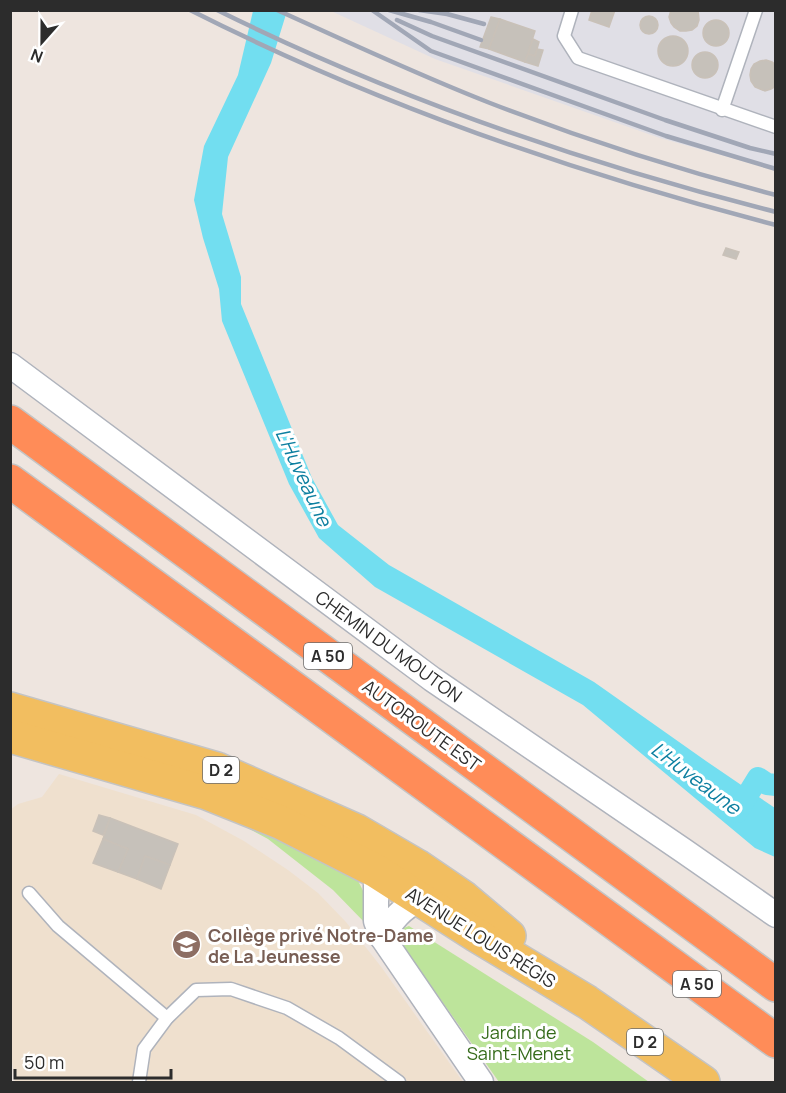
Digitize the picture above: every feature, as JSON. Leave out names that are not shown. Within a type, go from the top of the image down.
[{"type":"highway","name":"AUTOROUTE EST","points":[[10,422],[776,985]]},
{"type":"highway","name":"A 50","points":[[10,481],[776,1041]]},
{"type":"main road","name":"AVENUE LOUIS RÉGIS","points":[[10,709],[218,769],[357,831],[417,866],[464,898],[587,1002]]},
{"type":"main road","name":"D 2","points":[[10,736],[207,793],[282,823],[376,871]]},
{"type":"main road","name":"AVENUE LOUIS RÉGIS","points":[[376,871],[587,1002],[704,1083]]},
{"type":"street","name":"CHEMIN DU MOUTON","points":[[10,365],[432,679],[776,915]]},
{"type":"street","points":[[376,871],[376,921],[382,937],[481,1083]]},
{"type":"street","points":[[382,937],[391,922],[407,906],[420,899]]},
{"type":"lane","points":[[572,10],[564,36],[578,58],[776,127]]},
{"type":"lane","points":[[722,110],[756,10]]},
{"type":"lane","points":[[29,893],[58,926],[167,1018]]},
{"type":"lane","points":[[139,1083],[144,1049],[167,1018],[196,990],[231,989],[287,1008],[339,1038],[399,1083]]},
{"type":"shaded area","points":[[331,11],[775,11],[775,170],[660,138],[435,59]]},
{"type":"shaded area","name":"Collège privé Notre-Dame de La Jeunesse","points":[[59,774],[196,815],[244,841],[288,870],[318,893],[346,922],[382,968],[463,1082],[15,1082],[10,1048],[10,810],[18,804],[42,797]]},
{"type":"green space","points":[[220,813],[277,834],[355,876],[366,900],[367,925],[333,890],[268,839]]},
{"type":"green space","name":"Jardin de Saint-Menet","points":[[409,926],[593,1042],[649,1082],[499,1082],[393,932]]},
{"type":"water","name":"L'Huveaune","points":[[253,11],[287,11],[271,63],[228,157],[222,214],[241,277],[241,304],[312,478],[338,525],[389,565],[594,682],[775,808],[775,857],[755,848],[583,705],[375,587],[319,538],[289,484],[222,321],[219,289],[194,200],[204,146],[238,75]]},
{"type":"building","points":[[592,10],[615,10],[609,27],[589,20]]},
{"type":"building","points":[[671,10],[698,10],[697,26],[692,30],[680,31],[671,23],[669,17]]},
{"type":"building","points":[[645,16],[653,16],[658,21],[656,32],[645,34],[640,29],[640,21]]},
{"type":"building","points":[[491,17],[500,19],[489,49],[480,47]]},
{"type":"building","points":[[500,19],[535,31],[525,62],[489,49]]},
{"type":"building","points":[[716,20],[725,24],[729,33],[725,42],[716,46],[707,42],[703,33],[707,24]]},
{"type":"building","points":[[673,36],[684,40],[688,51],[684,62],[673,66],[662,62],[658,51],[662,40]]},
{"type":"building","points":[[533,39],[539,42],[535,56],[528,54]]},
{"type":"building","points":[[537,49],[543,50],[538,66],[525,62],[528,54],[535,56]]},
{"type":"building","points":[[705,52],[714,56],[718,65],[714,74],[705,78],[696,74],[692,65],[696,56]]},
{"type":"building","points":[[766,60],[776,65],[776,86],[765,91],[755,87],[750,75],[754,64]]},
{"type":"building","points":[[726,248],[739,252],[736,259],[723,255]]},
{"type":"building","points":[[99,815],[110,818],[103,835],[93,831]]},
{"type":"building","points":[[110,818],[178,844],[170,865],[145,856],[137,879],[118,872],[128,849],[103,839]]},
{"type":"building","points":[[103,839],[128,849],[118,872],[93,863]]},
{"type":"building","points":[[145,856],[170,865],[161,889],[137,879]]},
{"type":"waterway","name":"L'Huveaune","points":[[737,812],[758,778],[767,784],[776,785]]},
{"type":"railway","points":[[190,10],[332,76],[477,133],[625,183],[776,225]]},
{"type":"railway","points":[[217,10],[352,72],[491,126],[632,172],[776,212]]},
{"type":"railway","points":[[277,10],[436,81],[525,116],[667,164],[776,195]]},
{"type":"railway","points":[[372,10],[431,51],[666,136],[776,169]]},
{"type":"railway","points":[[389,10],[481,40]]},
{"type":"railway","points":[[419,10],[447,14],[484,24]]},
{"type":"railway","points":[[397,20],[432,36],[665,120],[750,148],[776,154]]},
{"type":"place","name":"Collège privé Notre-Dame de La Jeunesse","points":[[187,945]]}]
